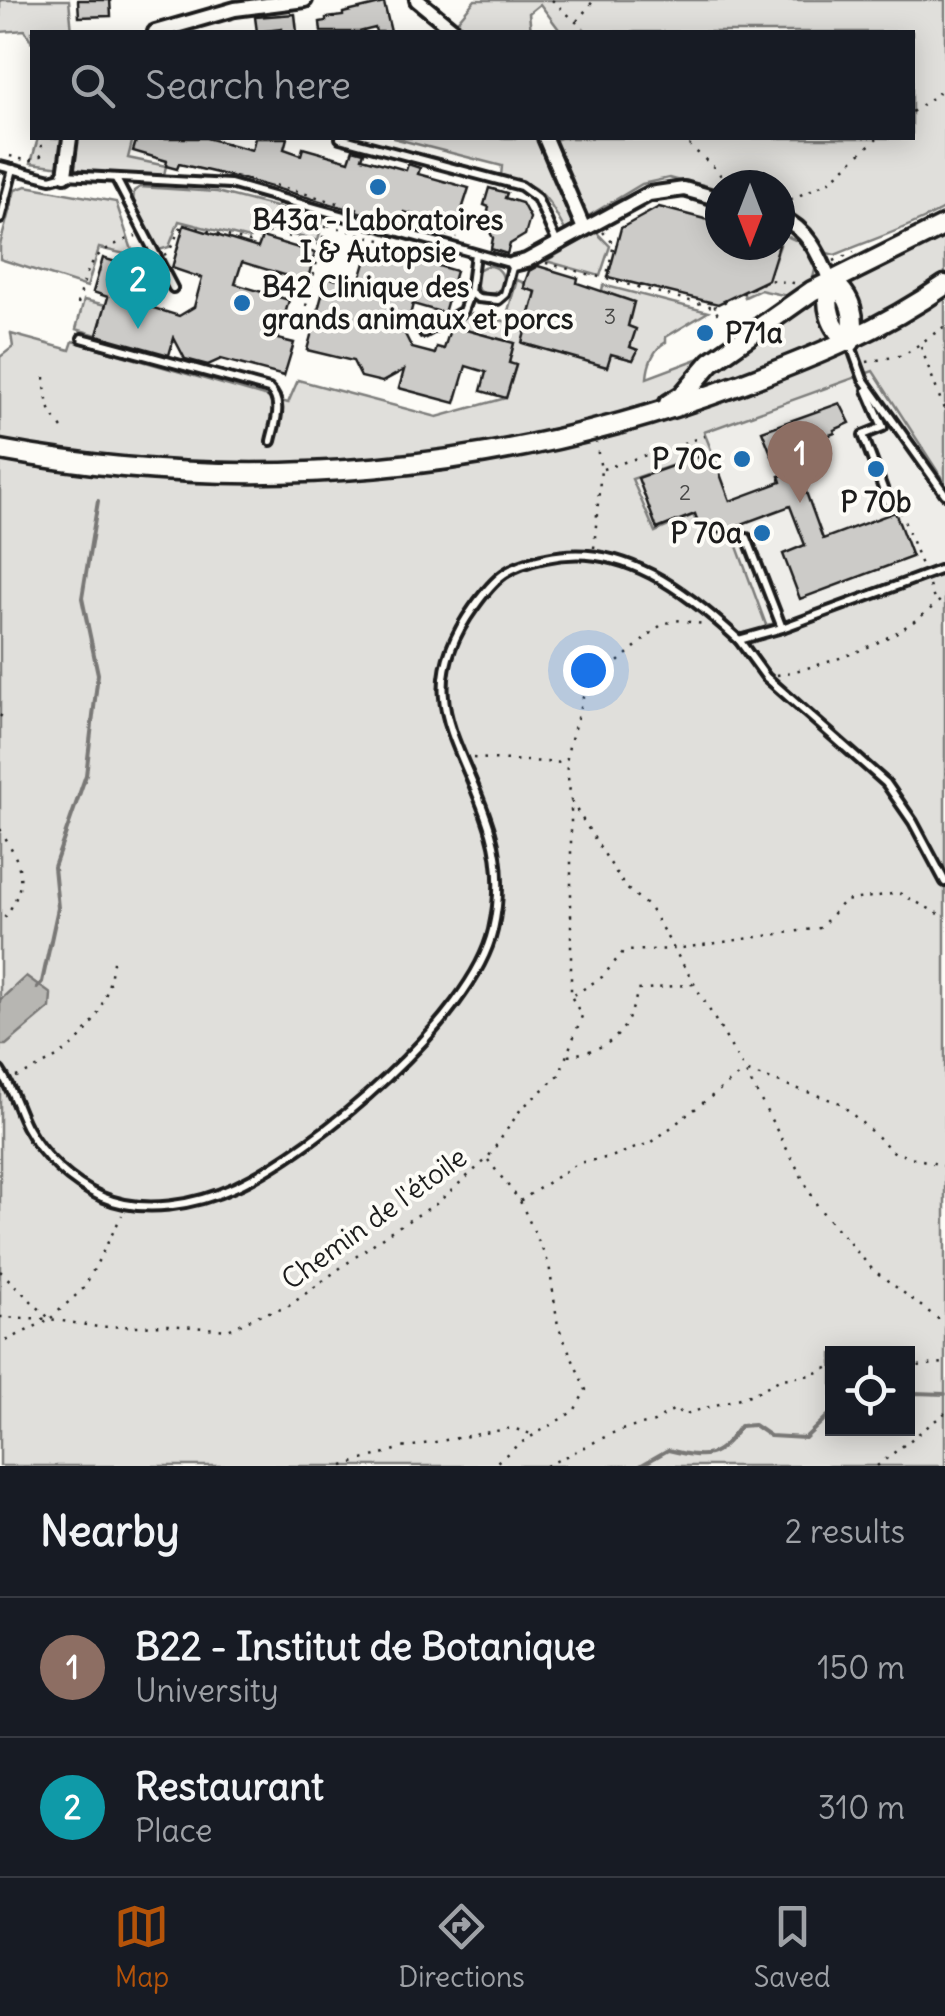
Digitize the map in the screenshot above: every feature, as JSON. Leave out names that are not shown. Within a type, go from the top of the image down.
[{"type":"main road","points":[[632,421],[676,401],[710,362],[830,281],[945,225]]},
{"type":"main road","points":[[830,281],[828,311],[838,333],[850,342]]},
{"type":"main road","points":[[0,450],[145,471],[229,474],[322,472],[475,456],[632,421],[704,398],[850,342],[945,285]]},
{"type":"street","points":[[162,30],[235,9],[306,0]]},
{"type":"street","points":[[417,0],[454,30]]},
{"type":"street","points":[[65,175],[70,140]]},
{"type":"street","points":[[546,140],[584,229]]},
{"type":"street","points":[[513,264],[658,191],[684,190],[705,195]]},
{"type":"street","points":[[795,225],[810,241],[830,281]]},
{"type":"lane","points":[[348,140],[521,186],[537,198],[558,244]]},
{"type":"lane","points":[[0,166],[52,179],[65,175],[230,184],[513,264],[505,294],[498,300],[478,298],[470,292]]},
{"type":"lane","points":[[0,219],[13,169]]},
{"type":"lane","points":[[116,178],[173,288]]},
{"type":"lane","points":[[424,333],[463,312],[475,254]]},
{"type":"lane","points":[[82,338],[268,389],[276,395],[278,406],[271,441]]},
{"type":"lane","points":[[850,342],[883,427],[863,435],[888,502]]},
{"type":"lane","points":[[863,379],[945,494]]},
{"type":"lane","points":[[746,538],[782,628]]},
{"type":"lane","points":[[0,1071],[41,1150],[76,1181],[102,1197],[127,1204],[190,1203],[236,1187],[348,1112],[427,1037],[462,992],[492,934],[498,890],[491,831],[444,708],[444,664],[463,622],[494,579],[518,564],[554,556],[593,555],[632,564],[665,580],[725,627],[766,677],[886,783],[914,822],[945,882]]},
{"type":"lane","points":[[739,640],[945,568]]},
{"type":"path","points":[[552,0],[585,30]]},
{"type":"path","points":[[577,21],[594,0]]},
{"type":"path","points":[[915,110],[945,88]]},
{"type":"path","points":[[10,156],[28,161],[40,157],[40,140]]},
{"type":"path","points":[[683,140],[717,170]]},
{"type":"path","points":[[795,197],[830,181],[875,140]]},
{"type":"path","points":[[276,186],[454,236]]},
{"type":"path","points":[[306,306],[330,212]]},
{"type":"path","points":[[158,258],[169,252],[182,224],[250,242],[270,232],[321,245]]},
{"type":"path","points":[[326,225],[416,250]]},
{"type":"path","points":[[78,304],[90,261],[106,248],[144,233]]},
{"type":"path","points":[[605,280],[614,244]]},
{"type":"path","points":[[534,256],[541,262],[713,307],[769,280],[807,285]]},
{"type":"path","points":[[792,282],[805,277]]},
{"type":"path","points":[[713,307],[722,320]]},
{"type":"path","points":[[856,364],[904,355],[945,326]]},
{"type":"path","points":[[921,346],[945,412]]},
{"type":"path","points":[[45,377],[48,412],[62,428]]},
{"type":"path","points":[[602,469],[704,436]]},
{"type":"path","points":[[593,555],[602,469],[596,442]]},
{"type":"path","points":[[888,502],[896,499],[936,605]]},
{"type":"path","points":[[766,677],[814,668],[866,650],[922,618],[945,596]]},
{"type":"path","points":[[567,1056],[582,1016],[571,996],[570,800],[566,763],[585,690],[661,625],[676,620],[725,627]]},
{"type":"path","points":[[461,757],[566,763]]},
{"type":"path","points":[[570,800],[625,888],[650,908],[818,1207],[872,1270],[945,1324]]},
{"type":"path","points":[[0,829],[14,852],[22,882],[15,903],[0,924]]},
{"type":"path","points":[[571,996],[602,977],[624,950],[674,949],[820,928],[844,901],[899,893],[945,917]]},
{"type":"path","points":[[6,1080],[43,1066],[75,1045],[110,989],[114,954]]},
{"type":"path","points":[[567,1056],[604,1049],[630,1018],[638,990],[694,984]]},
{"type":"path","name":"Chemin de l'étoile","points":[[0,1316],[50,1318],[98,1327],[170,1325],[228,1330],[286,1308],[388,1232],[436,1204],[487,1159],[521,1109],[560,1075],[567,1056]]},
{"type":"path","points":[[745,1071],[840,1103],[895,1153],[945,1166]]},
{"type":"path","points":[[520,1201],[578,1163],[611,1157],[652,1142],[745,1071]]},
{"type":"path","points":[[487,1159],[520,1201],[549,1264],[558,1326],[586,1390],[574,1412],[492,1466]]},
{"type":"path","points":[[0,1344],[50,1318],[84,1288],[127,1204]]},
{"type":"path","points":[[0,1272],[50,1318]]},
{"type":"path","points":[[915,1367],[945,1363]]},
{"type":"path","points":[[546,1466],[617,1431],[654,1422],[676,1408],[682,1414],[693,1413],[752,1394],[780,1379],[825,1369]]},
{"type":"path","points":[[877,1466],[945,1413]]},
{"type":"path","points":[[343,1466],[402,1448],[512,1428],[534,1435]]},
{"type":"shaded area","points":[[0,0],[69,0],[72,30],[30,30],[30,39],[25,30],[0,32]]},
{"type":"shaded area","points":[[475,0],[945,0],[945,208],[835,255],[827,253],[813,234],[795,221],[795,170],[705,170],[705,188],[669,178],[642,184],[565,230],[541,193],[501,176],[502,166],[401,140],[915,140],[915,30],[560,30],[540,4],[529,13],[531,30],[458,30],[454,25]]},
{"type":"shaded area","points":[[37,140],[132,140],[128,158],[166,166],[164,175],[31,163]]},
{"type":"shaded area","points":[[26,186],[116,202],[134,256],[99,248],[87,287],[0,259],[15,190]]},
{"type":"shaded area","points":[[140,187],[217,192],[323,219],[318,241],[268,229],[249,239],[179,221],[169,247],[159,250],[133,203],[134,191]]},
{"type":"shaded area","points":[[945,225],[945,483],[873,371],[704,432],[712,452],[632,479],[655,532],[693,515],[705,539],[731,530],[766,625],[824,615],[945,572],[945,1466],[0,1466],[0,357],[13,347],[11,334],[70,350],[73,341],[288,403],[298,380],[437,417],[506,398],[516,366],[509,363],[514,343],[451,326],[472,313],[512,323],[515,314],[508,311],[517,280],[537,288],[525,344],[606,367],[611,354],[633,360],[637,350],[630,347],[635,329],[623,324],[634,302],[602,291],[603,285],[708,312],[666,337],[652,358],[647,378],[700,358]]},
{"type":"shaded area","points":[[596,232],[610,246],[600,276],[546,261]]},
{"type":"shaded area","points":[[801,239],[816,266],[813,278],[792,297],[760,290],[745,297],[743,292],[768,280],[775,260],[795,260],[795,240]]},
{"type":"shaded area","points":[[489,266],[499,270],[503,280],[499,290],[489,294],[479,290],[475,280],[479,270]]},
{"type":"shaded area","points":[[84,300],[106,305],[97,335],[76,329]]},
{"type":"shaded area","points":[[873,371],[945,483],[945,572],[824,615],[765,625],[731,531],[704,540],[655,532],[632,478],[711,452],[703,432]]},
{"type":"shaded area","points":[[26,976],[51,994],[50,1008],[6,1045],[0,1045],[0,1000]]},
{"type":"building","points":[[78,0],[110,0],[111,16],[79,17]]},
{"type":"building","points":[[384,3],[391,30],[321,30],[320,22]]},
{"type":"building","points":[[295,14],[297,30],[257,30],[255,17]]},
{"type":"building","points":[[136,140],[214,140],[252,150],[254,140],[286,140],[284,149],[301,155],[303,148],[349,161],[353,149],[364,152],[362,158],[406,170],[408,164],[420,168],[418,174],[469,188],[459,219],[455,218],[452,225],[404,212],[401,224],[243,179],[179,164],[177,169],[166,166],[167,161],[133,151]]},
{"type":"building","points":[[489,188],[522,203],[530,218],[525,235],[510,244],[507,254],[491,249],[493,238],[485,223],[489,207],[484,205]]},
{"type":"building","points":[[659,207],[705,219],[705,260],[774,260],[768,280],[718,304],[608,277],[621,228]]},
{"type":"building","name":"B42 Clinique des grands animaux et porcs","points":[[184,225],[258,248],[262,237],[315,253],[307,282],[242,262],[235,284],[289,300],[278,339],[294,343],[284,376],[221,359],[208,365],[185,359],[174,338],[169,355],[97,335],[108,297],[93,292],[103,258],[158,275],[150,307],[179,316],[194,307],[202,278],[172,268]]},
{"type":"building","points":[[370,246],[456,271],[444,313],[413,304],[405,334],[412,348],[435,354],[437,347],[444,349],[451,326],[514,343],[509,363],[516,365],[506,398],[481,391],[486,372],[466,366],[455,403],[399,388],[404,370],[382,382],[361,377],[353,361],[307,350],[327,277],[358,286]]},
{"type":"building","points":[[538,266],[634,302],[628,326],[636,329],[630,347],[638,350],[633,360],[611,354],[607,367],[522,343],[536,292],[524,288],[525,282],[529,271]]},
{"type":"building","points":[[840,403],[850,423],[834,430],[835,433],[772,456],[762,431]]},
{"type":"building","points":[[712,452],[730,501],[781,482],[779,476],[798,470],[823,539],[895,512],[912,557],[800,599],[783,554],[805,545],[790,506],[704,538],[695,514],[657,529],[638,478]]},
{"type":"waterway","points":[[37,988],[42,982],[58,908],[54,867],[86,775],[98,674],[82,598],[98,501]]},
{"type":"waterway","points":[[915,1393],[945,1394]]},
{"type":"waterway","points":[[640,1466],[668,1450],[710,1454],[740,1426],[754,1425],[770,1436],[805,1438],[825,1419]]},
{"type":"place","name":"B43a - Laboratoires I & Autopsie","points":[[378,187]]},
{"type":"place","name":"B42 Clinique des grands animaux et porcs","points":[[242,303]]},
{"type":"place","name":"Restaurant","points":[[138,329]]},
{"type":"place","name":"P71a","points":[[705,333]]},
{"type":"place","name":"P 70c","points":[[742,459]]},
{"type":"place","name":"P 70b","points":[[876,469]]},
{"type":"place","name":"B22 - Institut de Botanique","points":[[800,503]]},
{"type":"place","name":"P 70a","points":[[762,533]]}]
